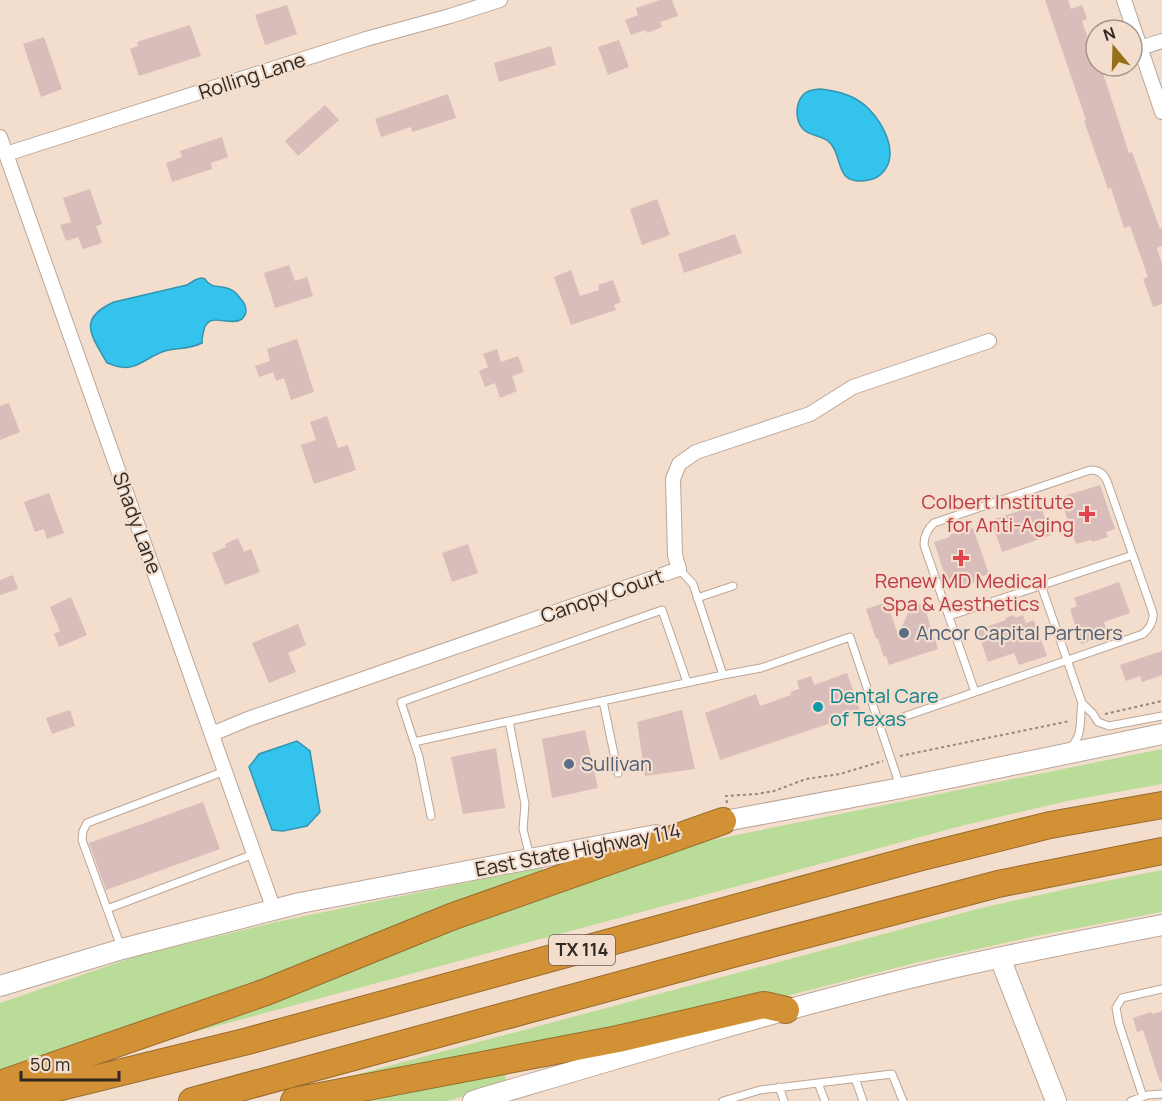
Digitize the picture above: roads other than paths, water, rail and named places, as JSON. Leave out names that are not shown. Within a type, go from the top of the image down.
[{"type":"highway","name":"TX 114","points":[[4,1101],[248,1041],[918,858],[1050,825],[1162,805]]},
{"type":"highway","points":[[0,1084],[266,992],[451,917],[727,821]]},
{"type":"highway","name":"TX 114","points":[[192,1101],[998,884],[1162,851]]},
{"type":"highway","points":[[294,1101],[618,1039],[764,1005],[786,1010]]},
{"type":"main road","name":"East State Highway 114","points":[[0,986],[122,949],[300,903],[901,788],[1162,734]]},
{"type":"main road","points":[[473,1101],[786,1010],[871,988],[1000,958],[1162,925]]},
{"type":"main road","points":[[1000,958],[1056,1101]]},
{"type":"street","name":"Rolling Lane","points":[[6,154],[366,39],[500,0]]},
{"type":"street","points":[[1124,0],[1130,18]]},
{"type":"street","points":[[1144,47],[1162,41]]},
{"type":"street","points":[[1144,60],[1162,112]]},
{"type":"street","name":"Shady Lane","points":[[0,137],[274,910]]},
{"type":"street","name":"Canopy Court","points":[[212,734],[257,716],[679,569],[675,555],[674,479],[680,464],[687,458],[696,452],[810,414],[853,387],[989,341]]},
{"type":"lane","points":[[880,725],[1143,634],[1149,629],[1154,620],[1153,613],[1107,481],[1104,475],[1097,470],[1090,470],[934,523],[929,527],[924,537],[924,545],[975,692]]},
{"type":"lane","points":[[949,616],[1133,555]]},
{"type":"lane","points":[[679,569],[693,584],[723,675]]},
{"type":"lane","points":[[1041,585],[1082,703],[1098,722],[1109,726],[1162,716]]},
{"type":"lane","points":[[698,598],[733,586]]},
{"type":"lane","points":[[431,816],[419,757],[401,702],[662,610],[687,682]]},
{"type":"lane","points":[[414,742],[761,668],[850,637],[901,788]]},
{"type":"lane","points":[[603,701],[618,773]]},
{"type":"lane","points":[[1061,755],[1078,739],[1082,703]]},
{"type":"lane","points":[[509,721],[525,804],[523,829],[531,860]]},
{"type":"lane","points":[[122,949],[82,840],[87,823],[225,771]]},
{"type":"lane","points":[[107,909],[254,854]]},
{"type":"lane","points":[[1143,1097],[1116,1008],[1122,998],[1162,989]]},
{"type":"lane","points":[[723,1101],[738,1099],[760,1090],[892,1074],[903,1101]]},
{"type":"lane","points":[[855,1078],[863,1101]]},
{"type":"lane","points":[[818,1083],[825,1101]]},
{"type":"lane","points":[[779,1087],[784,1101]]},
{"type":"lane","points":[[1131,1101],[1162,1094]]},
{"type":"water","points":[[820,89],[858,100],[879,122],[890,147],[890,155],[884,171],[877,177],[857,181],[849,179],[844,174],[833,147],[828,141],[809,133],[800,125],[797,112],[800,99],[811,90]]},
{"type":"water","points":[[201,278],[212,285],[231,289],[235,293],[245,307],[246,313],[242,319],[209,322],[205,326],[202,343],[192,347],[165,351],[133,366],[119,367],[107,363],[96,344],[91,329],[91,322],[102,308],[114,302],[187,285]]},
{"type":"water","points":[[297,741],[310,751],[320,812],[307,826],[283,831],[272,830],[249,767],[259,754]]},
{"type":"place","name":"Colbert Institute for Anti-Aging","points":[[1087,514]]},
{"type":"place","name":"Renew MD Medical Spa & Aesthetics","points":[[961,558]]},
{"type":"place","name":"Ancor Capital Partners","points":[[904,633]]},
{"type":"place","name":"Dental Care of Texas","points":[[818,707]]},
{"type":"place","name":"Sullivan","points":[[569,764]]}]
